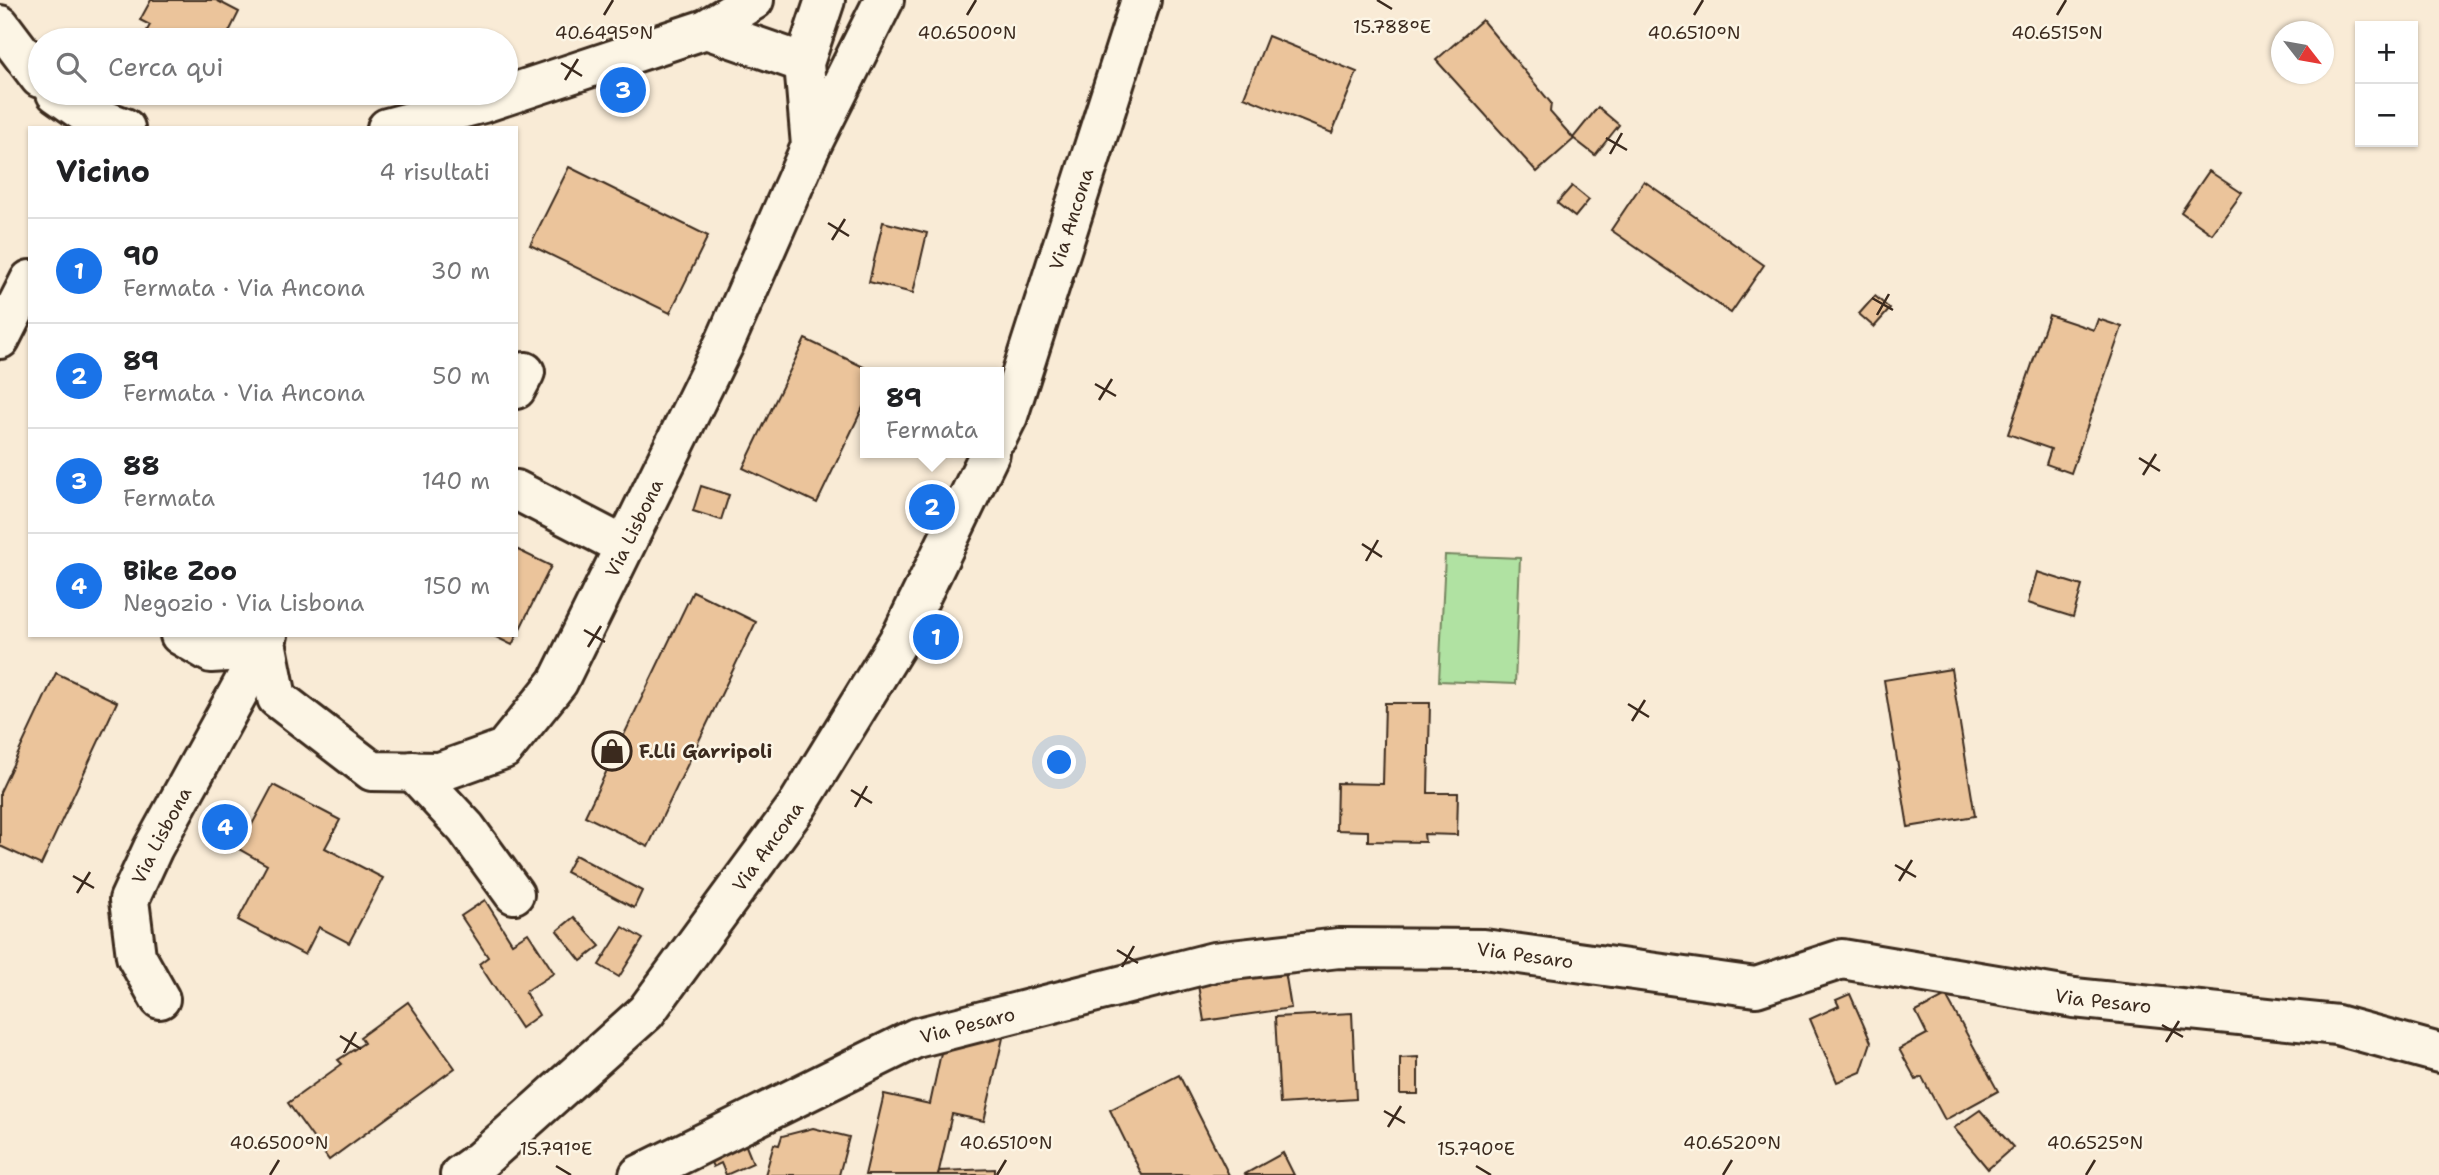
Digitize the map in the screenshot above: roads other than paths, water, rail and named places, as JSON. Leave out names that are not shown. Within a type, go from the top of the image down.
[{"type":"street","points":[[518,91],[706,29],[754,0]]},
{"type":"street","name":"Via Lisbona","points":[[267,639],[277,698],[372,771],[440,772],[504,749],[558,682],[725,342],[811,146],[804,63],[825,0]]},
{"type":"street","points":[[811,146],[884,0]]},
{"type":"street","name":"Via Ancona","points":[[1004,425],[1141,0]]},
{"type":"street","points":[[0,25],[28,62]]},
{"type":"street","points":[[706,29],[804,63]]},
{"type":"street","points":[[395,126],[475,105]]},
{"type":"street","points":[[72,111],[119,126]]},
{"type":"street","points":[[0,339],[28,284]]},
{"type":"street","name":"Via Ancona","points":[[460,1175],[481,1160],[646,1012],[694,947],[797,806],[902,635],[988,458]]},
{"type":"street","points":[[518,491],[624,546]]},
{"type":"street","points":[[183,637],[211,653],[227,652],[267,639]]},
{"type":"street","name":"Via Lisbona","points":[[160,999],[135,956],[129,900],[153,848],[267,639]]},
{"type":"street","points":[[413,771],[466,828],[514,894]]},
{"type":"street","name":"Via Pesaro","points":[[639,1175],[916,1038],[1214,962],[1339,948],[1484,949],[1756,987],[1842,959],[2074,998],[2337,1026],[2439,1053]]},
{"type":"place","name":"88","points":[[623,90]]},
{"type":"place","name":"89","points":[[932,507]]},
{"type":"place","name":"90","points":[[936,637]]},
{"type":"place","name":"F.Lli Garripoli","points":[[612,751]]},
{"type":"place","name":"Bike Zoo","points":[[225,827]]}]
